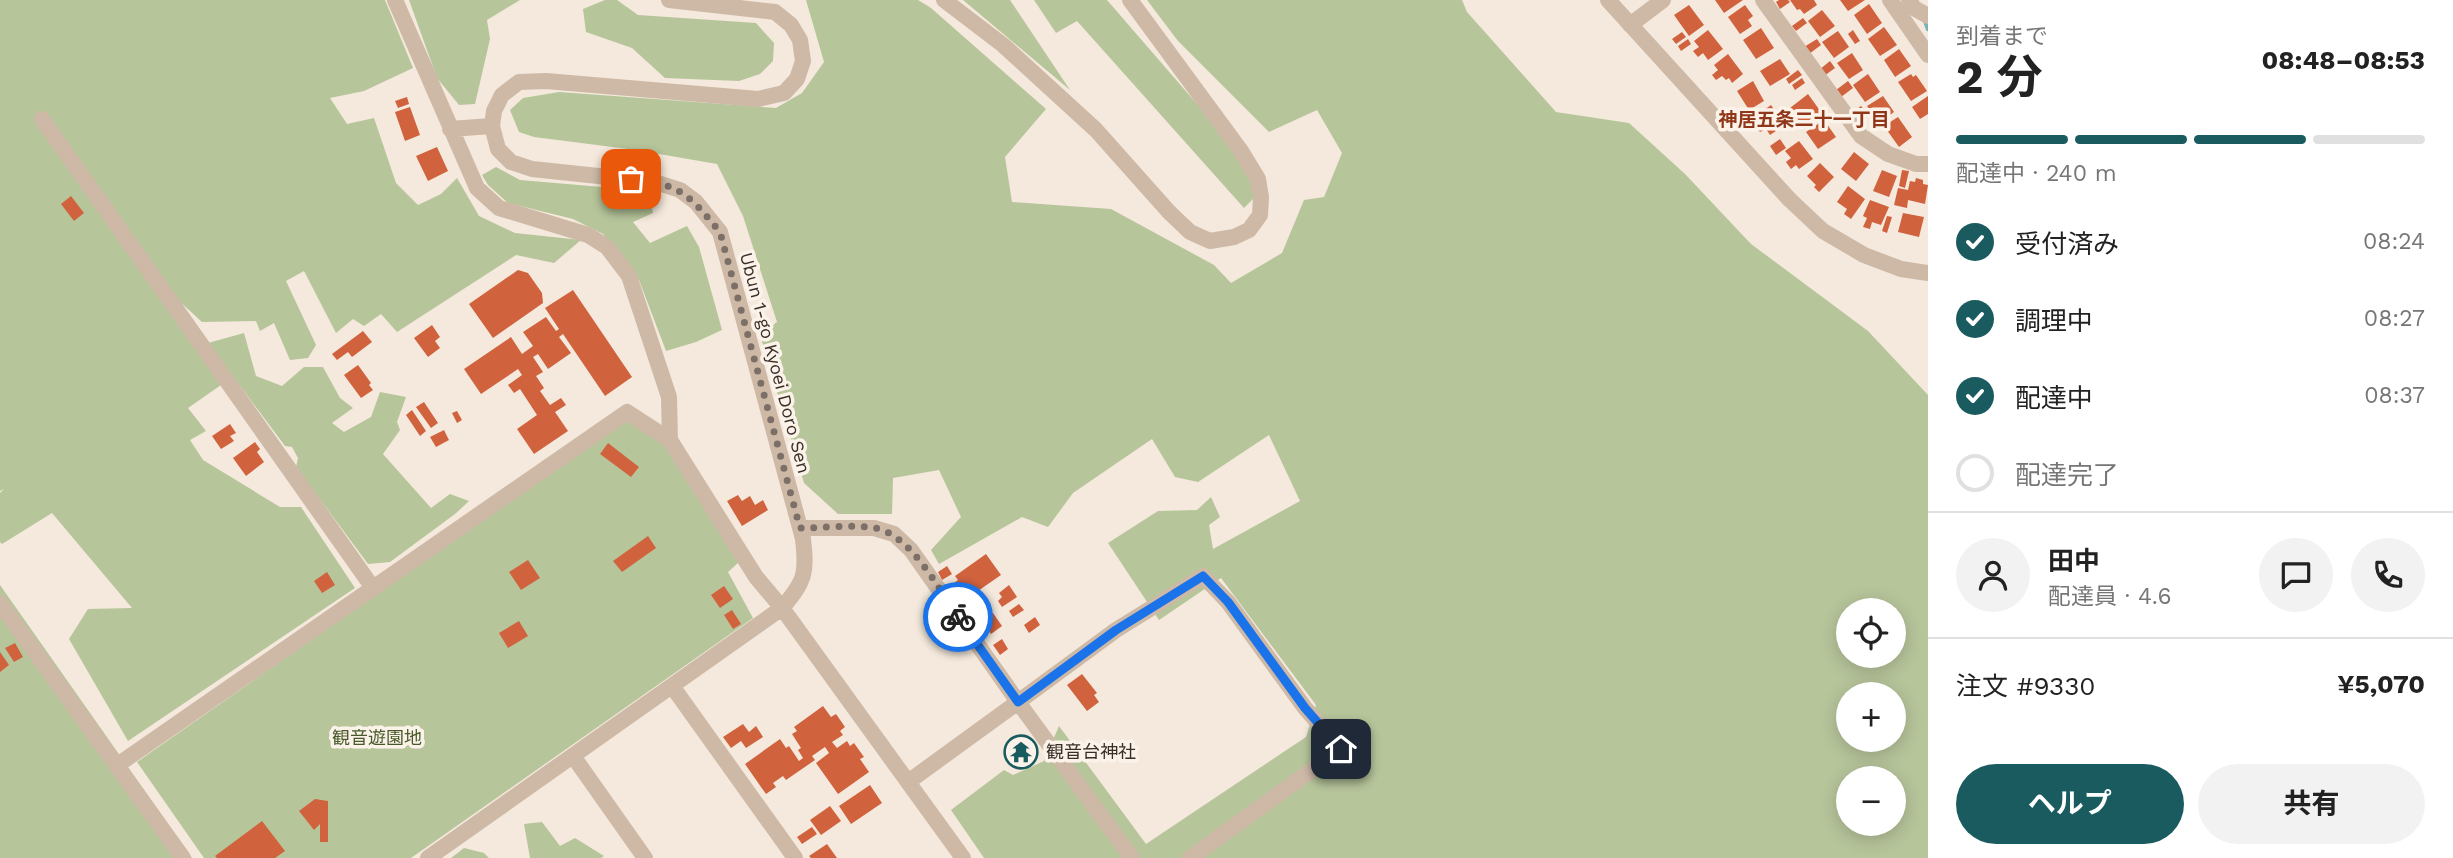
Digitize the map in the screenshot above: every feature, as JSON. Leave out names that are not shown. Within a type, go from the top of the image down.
[{"type":"street","points":[[396,0],[477,188],[499,208],[588,235],[607,247],[629,276],[669,397],[670,440]]},
{"type":"street","points":[[450,129],[492,126],[494,111],[502,95],[519,82],[546,81],[758,99],[784,93],[797,79],[803,61],[800,40],[791,25],[775,12],[669,0]]},
{"type":"street","points":[[944,0],[1003,46],[1096,130],[1190,232],[1210,241],[1234,237],[1249,230],[1260,215],[1258,179],[1130,0]]},
{"type":"street","points":[[1608,0],[1789,198],[1823,231],[1864,255],[1901,269],[1928,273]]},
{"type":"street","points":[[1630,25],[1663,0]]},
{"type":"street","points":[[1763,0],[1861,136],[1888,154],[1916,164],[1928,164]]},
{"type":"street","points":[[1890,0],[1928,55]]},
{"type":"street","points":[[42,119],[373,588]]},
{"type":"street","name":"Ubun 1-go Kyoei Doro Sen","points":[[428,858],[782,608],[799,589],[806,567],[800,528],[720,232],[696,202],[680,190],[655,182],[532,169],[511,162],[498,149],[492,126]]},
{"type":"street","points":[[116,766],[627,412],[670,440],[756,577],[782,608],[963,858]]},
{"type":"street","points":[[800,528],[874,528],[894,534],[911,550],[1132,858]]},
{"type":"street","points":[[908,782],[1116,630],[1203,576],[1228,602],[1305,708],[1341,749],[1191,858]]},
{"type":"street","points":[[0,604],[183,858]]},
{"type":"street","points":[[672,686],[795,858]]},
{"type":"street","points":[[573,755],[645,858]]},
{"type":"green space","points":[[0,0],[385,0],[413,68],[364,91],[330,98],[347,124],[374,118],[396,183],[418,205],[441,194],[457,178],[479,216],[515,233],[581,240],[554,263],[516,255],[397,332],[381,314],[364,326],[353,319],[336,333],[304,271],[286,281],[316,345],[308,358],[290,360],[274,323],[260,331],[256,321],[202,322],[177,299],[221,385],[188,408],[206,431],[190,440],[203,460],[280,507],[301,507],[355,588],[128,741],[69,639],[88,609],[132,608],[52,513],[2,544],[0,542],[0,493],[4,489],[0,491]]},
{"type":"green space","points":[[409,0],[520,0],[487,20],[490,39],[475,104],[459,105],[437,78]]},
{"type":"green space","points":[[605,0],[617,0],[638,15],[756,23],[774,43],[773,61],[760,74],[739,81],[665,78],[632,48],[586,32],[583,9]]},
{"type":"green space","points":[[806,0],[918,0],[931,8],[1046,109],[1005,157],[1012,202],[1111,209],[1214,265],[1231,283],[1282,253],[1304,200],[1324,197],[1342,153],[1317,110],[1269,132],[1178,41],[1147,0],[1462,0],[1467,12],[1556,112],[1629,123],[1685,174],[1751,244],[1868,331],[1928,395],[1928,858],[984,858],[951,810],[1004,770],[1013,775],[1044,761],[1059,726],[1146,844],[1306,737],[1316,705],[1221,578],[1159,620],[1108,543],[1158,511],[1197,510],[1211,497],[1220,517],[1209,525],[1213,549],[1300,501],[1269,435],[1198,482],[1175,477],[1152,439],[1073,493],[1048,527],[1022,517],[939,564],[931,550],[961,517],[939,470],[893,478],[892,514],[838,514],[804,483],[760,335],[777,322],[743,216],[717,164],[534,137],[519,132],[510,110],[523,98],[559,92],[776,108],[802,93],[824,62]]},
{"type":"green space","points":[[963,0],[1010,0],[1070,90]]},
{"type":"green space","points":[[1034,0],[1107,0],[1267,185],[1244,208],[1077,21],[1056,33]]},
{"type":"green space","points":[[496,167],[520,180],[649,191],[653,213],[633,222],[650,243],[687,226],[699,247],[722,330],[696,342],[666,351],[639,280],[603,234],[573,219],[508,203],[488,185],[482,175]]},
{"type":"green space","points":[[244,333],[256,376],[282,386],[304,367],[323,367],[340,398],[353,408],[332,423],[344,432],[371,417],[380,392],[406,397],[397,422],[400,430],[383,454],[431,508],[450,494],[469,501],[390,562],[368,564],[296,467],[298,458],[292,447],[285,446],[208,343]]},
{"type":"green space","name":"観音遊園地","points":[[627,419],[666,446],[739,562],[728,572],[753,618],[411,858],[204,858],[137,762]]},
{"type":"green space","points":[[0,585],[192,858],[0,858]]},
{"type":"green space","points":[[542,822],[560,846],[575,838],[604,856],[530,858],[524,824]]},
{"type":"green space","points":[[464,848],[484,853],[489,858],[451,858]]},
{"type":"building","points":[[1715,0],[1743,0],[1724,13]]},
{"type":"building","points":[[1790,0],[1814,0],[1817,5],[1804,14],[1800,9],[1797,10]]},
{"type":"building","points":[[1840,0],[1865,0],[1848,11]]},
{"type":"building","points":[[1776,2],[1790,2],[1780,9]]},
{"type":"building","points":[[1869,4],[1882,23],[1867,34],[1854,15]]},
{"type":"building","points":[[1689,5],[1704,25],[1689,36],[1674,15]]},
{"type":"building","points":[[1745,5],[1753,16],[1748,20],[1752,26],[1740,34],[1728,17]]},
{"type":"building","points":[[1822,10],[1835,26],[1820,37],[1808,21]]},
{"type":"building","points":[[1803,18],[1807,23],[1796,31],[1792,26]]},
{"type":"building","points":[[1884,27],[1897,45],[1880,56],[1868,39]]},
{"type":"building","points":[[1761,28],[1774,48],[1756,59],[1743,40]]},
{"type":"building","points":[[1708,30],[1723,49],[1708,60],[1703,53],[1698,57],[1693,51],[1699,47],[1694,41]]},
{"type":"building","points":[[1853,30],[1860,41],[1855,44],[1848,34]]},
{"type":"building","points":[[1838,31],[1849,47],[1834,58],[1822,42]]},
{"type":"building","points":[[1682,32],[1686,37],[1676,44],[1672,39]]},
{"type":"building","points":[[1688,39],[1691,44],[1681,51],[1678,46]]},
{"type":"building","points":[[1817,39],[1821,45],[1809,54],[1804,47]]},
{"type":"building","points":[[1899,49],[1911,66],[1895,77],[1884,60]]},
{"type":"building","points":[[1852,53],[1863,70],[1849,79],[1837,63]]},
{"type":"building","points":[[1728,54],[1743,74],[1732,83],[1729,78],[1726,80],[1722,76],[1716,80],[1712,75],[1718,70],[1714,65]]},
{"type":"building","points":[[1780,59],[1790,74],[1770,86],[1760,71]]},
{"type":"building","points":[[1830,61],[1835,68],[1824,76],[1819,70]]},
{"type":"building","points":[[1798,70],[1802,75],[1789,84],[1786,79]]},
{"type":"building","points":[[1868,74],[1880,92],[1865,102],[1853,85]]},
{"type":"building","points":[[1911,74],[1913,77],[1916,75],[1927,91],[1911,101],[1898,82]]},
{"type":"building","points":[[1802,78],[1805,83],[1795,90],[1792,85]]},
{"type":"building","points":[[1753,81],[1764,101],[1749,110],[1737,91]]},
{"type":"building","points":[[1848,81],[1853,88],[1841,97],[1836,90]]},
{"type":"building","points":[[1808,94],[1821,112],[1802,125],[1790,108]]},
{"type":"building","points":[[1883,96],[1894,112],[1879,123],[1867,106]]},
{"type":"building","points":[[1928,96],[1928,114],[1920,119],[1912,107]]},
{"type":"building","points":[[407,97],[409,104],[398,108],[395,101]]},
{"type":"building","points":[[1771,105],[1785,125],[1770,135],[1766,129],[1760,132],[1754,123],[1759,119],[1757,115]]},
{"type":"building","points":[[1861,106],[1869,116],[1860,123],[1852,113]]},
{"type":"building","points":[[410,107],[420,135],[405,141],[395,112]]},
{"type":"building","points":[[1898,117],[1912,137],[1899,147],[1884,126]]},
{"type":"building","points":[[1824,120],[1836,137],[1818,149],[1806,132]]},
{"type":"building","points":[[1780,139],[1786,148],[1776,155],[1770,146]]},
{"type":"building","points":[[1799,141],[1813,159],[1799,169],[1796,165],[1791,169],[1786,162],[1791,158],[1785,151]]},
{"type":"building","points":[[437,147],[448,171],[428,181],[416,156]]},
{"type":"building","points":[[1854,152],[1869,164],[1856,181],[1841,169]]},
{"type":"building","points":[[1820,163],[1834,177],[1819,192],[1807,176]]},
{"type":"building","points":[[1882,170],[1897,176],[1889,197],[1873,191]]},
{"type":"building","points":[[1902,170],[1909,171],[1905,188],[1899,186]]},
{"type":"building","points":[[1916,178],[1928,185],[1925,204],[1908,200],[1907,208],[1894,205],[1898,188],[1908,190],[1910,181],[1915,182]]},
{"type":"building","points":[[1848,186],[1865,199],[1851,219],[1844,214],[1847,209],[1837,202]]},
{"type":"building","points":[[71,196],[84,213],[74,221],[61,204]]},
{"type":"building","points":[[1870,200],[1889,207],[1881,225],[1872,222],[1870,229],[1863,227],[1867,218],[1863,216]]},
{"type":"building","points":[[1903,213],[1924,217],[1919,237],[1898,232]]},
{"type":"building","points":[[1887,216],[1892,217],[1887,233],[1882,231]]},
{"type":"building","points":[[518,270],[528,273],[542,293],[543,303],[493,338],[469,304]]},
{"type":"building","points":[[573,290],[632,377],[605,396],[563,334],[559,337],[571,353],[548,369],[538,354],[533,357],[543,372],[536,376],[544,388],[540,391],[550,405],[561,398],[566,405],[555,412],[568,431],[534,454],[517,429],[537,415],[520,389],[514,393],[508,385],[522,375],[518,369],[481,394],[464,369],[511,337],[522,354],[533,346],[523,332],[546,317],[556,331],[559,329],[545,308]]},
{"type":"building","points":[[432,325],[440,337],[435,341],[440,348],[428,357],[414,338]]},
{"type":"building","points":[[363,331],[372,342],[352,357],[348,352],[337,360],[332,354]]},
{"type":"building","points":[[358,365],[373,390],[361,398],[344,375]]},
{"type":"building","points":[[424,402],[438,423],[431,428],[416,407]]},
{"type":"building","points":[[412,410],[426,431],[420,436],[406,415]]},
{"type":"building","points":[[457,411],[462,420],[457,423],[452,413]]},
{"type":"building","points":[[230,424],[236,433],[230,436],[234,441],[221,449],[212,436]]},
{"type":"building","points":[[444,430],[449,440],[436,447],[430,437]]},
{"type":"building","points":[[255,442],[260,449],[257,452],[264,462],[246,476],[233,458]]},
{"type":"building","points":[[608,443],[639,467],[631,477],[600,454]]},
{"type":"building","points":[[738,495],[742,501],[750,496],[755,505],[763,500],[768,510],[742,526],[727,501]]},
{"type":"building","points":[[648,536],[656,548],[622,572],[613,561]]},
{"type":"building","points":[[986,554],[1001,575],[962,602],[950,586],[958,580],[955,576]]},
{"type":"building","points":[[528,560],[540,578],[521,590],[509,572]]},
{"type":"building","points":[[947,566],[952,574],[942,580],[938,572]]},
{"type":"building","points":[[327,572],[335,585],[322,593],[314,581]]},
{"type":"building","points":[[1009,585],[1017,597],[1002,607],[998,601],[1002,597],[999,593]]},
{"type":"building","points":[[724,586],[733,599],[720,608],[711,595]]},
{"type":"building","points":[[1019,604],[1024,610],[1013,617],[1009,611]]},
{"type":"building","points":[[732,610],[741,624],[733,629],[724,615]]},
{"type":"building","points":[[993,613],[1002,626],[991,634],[982,621]]},
{"type":"building","points":[[1035,617],[1040,625],[1029,633],[1024,625]]},
{"type":"building","points":[[519,621],[528,636],[508,648],[499,633]]},
{"type":"building","points":[[1002,639],[1008,649],[1000,655],[993,645]]},
{"type":"building","points":[[15,643],[23,657],[14,662],[5,648]]},
{"type":"building","points":[[0,652],[9,665],[0,672]]},
{"type":"building","points":[[1082,674],[1097,693],[1094,695],[1099,702],[1087,711],[1067,685]]},
{"type":"building","points":[[823,706],[831,717],[836,714],[845,727],[840,731],[843,735],[832,742],[837,748],[847,741],[850,746],[854,743],[864,757],[860,759],[869,772],[838,794],[816,763],[829,753],[825,747],[812,756],[815,760],[786,780],[783,776],[773,783],[776,787],[766,794],[745,764],[780,739],[786,748],[789,746],[799,761],[803,758],[798,750],[801,748],[792,734],[797,731],[794,727]]},
{"type":"building","points":[[743,724],[749,732],[756,726],[763,737],[746,748],[741,741],[731,748],[723,737]]},
{"type":"building","points":[[870,785],[882,803],[851,824],[839,806]]},
{"type":"building","points":[[315,799],[328,801],[328,842],[320,842],[320,824],[314,830],[299,811]]},
{"type":"building","points":[[830,806],[841,821],[821,835],[810,820]]},
{"type":"building","points":[[262,821],[285,851],[275,858],[215,856]]},
{"type":"building","points":[[812,827],[817,834],[802,844],[797,837]]},
{"type":"building","points":[[827,844],[837,858],[809,856]]},
{"type":"waterway","points":[[1924,17],[1928,29]]},
{"type":"way so far","points":[[631,179],[655,182],[680,190],[696,202],[720,232],[800,528],[874,528],[894,534],[911,550],[958,617]]},
{"type":"place","name":"観音台神社","points":[[1021,752]]},
{"type":"district","name":"神居五条二十一丁目","points":[[1804,119]]},
{"type":"route","points":[[958,617],[1018,702],[1116,630],[1203,576],[1228,602],[1305,708],[1341,749]]}]
